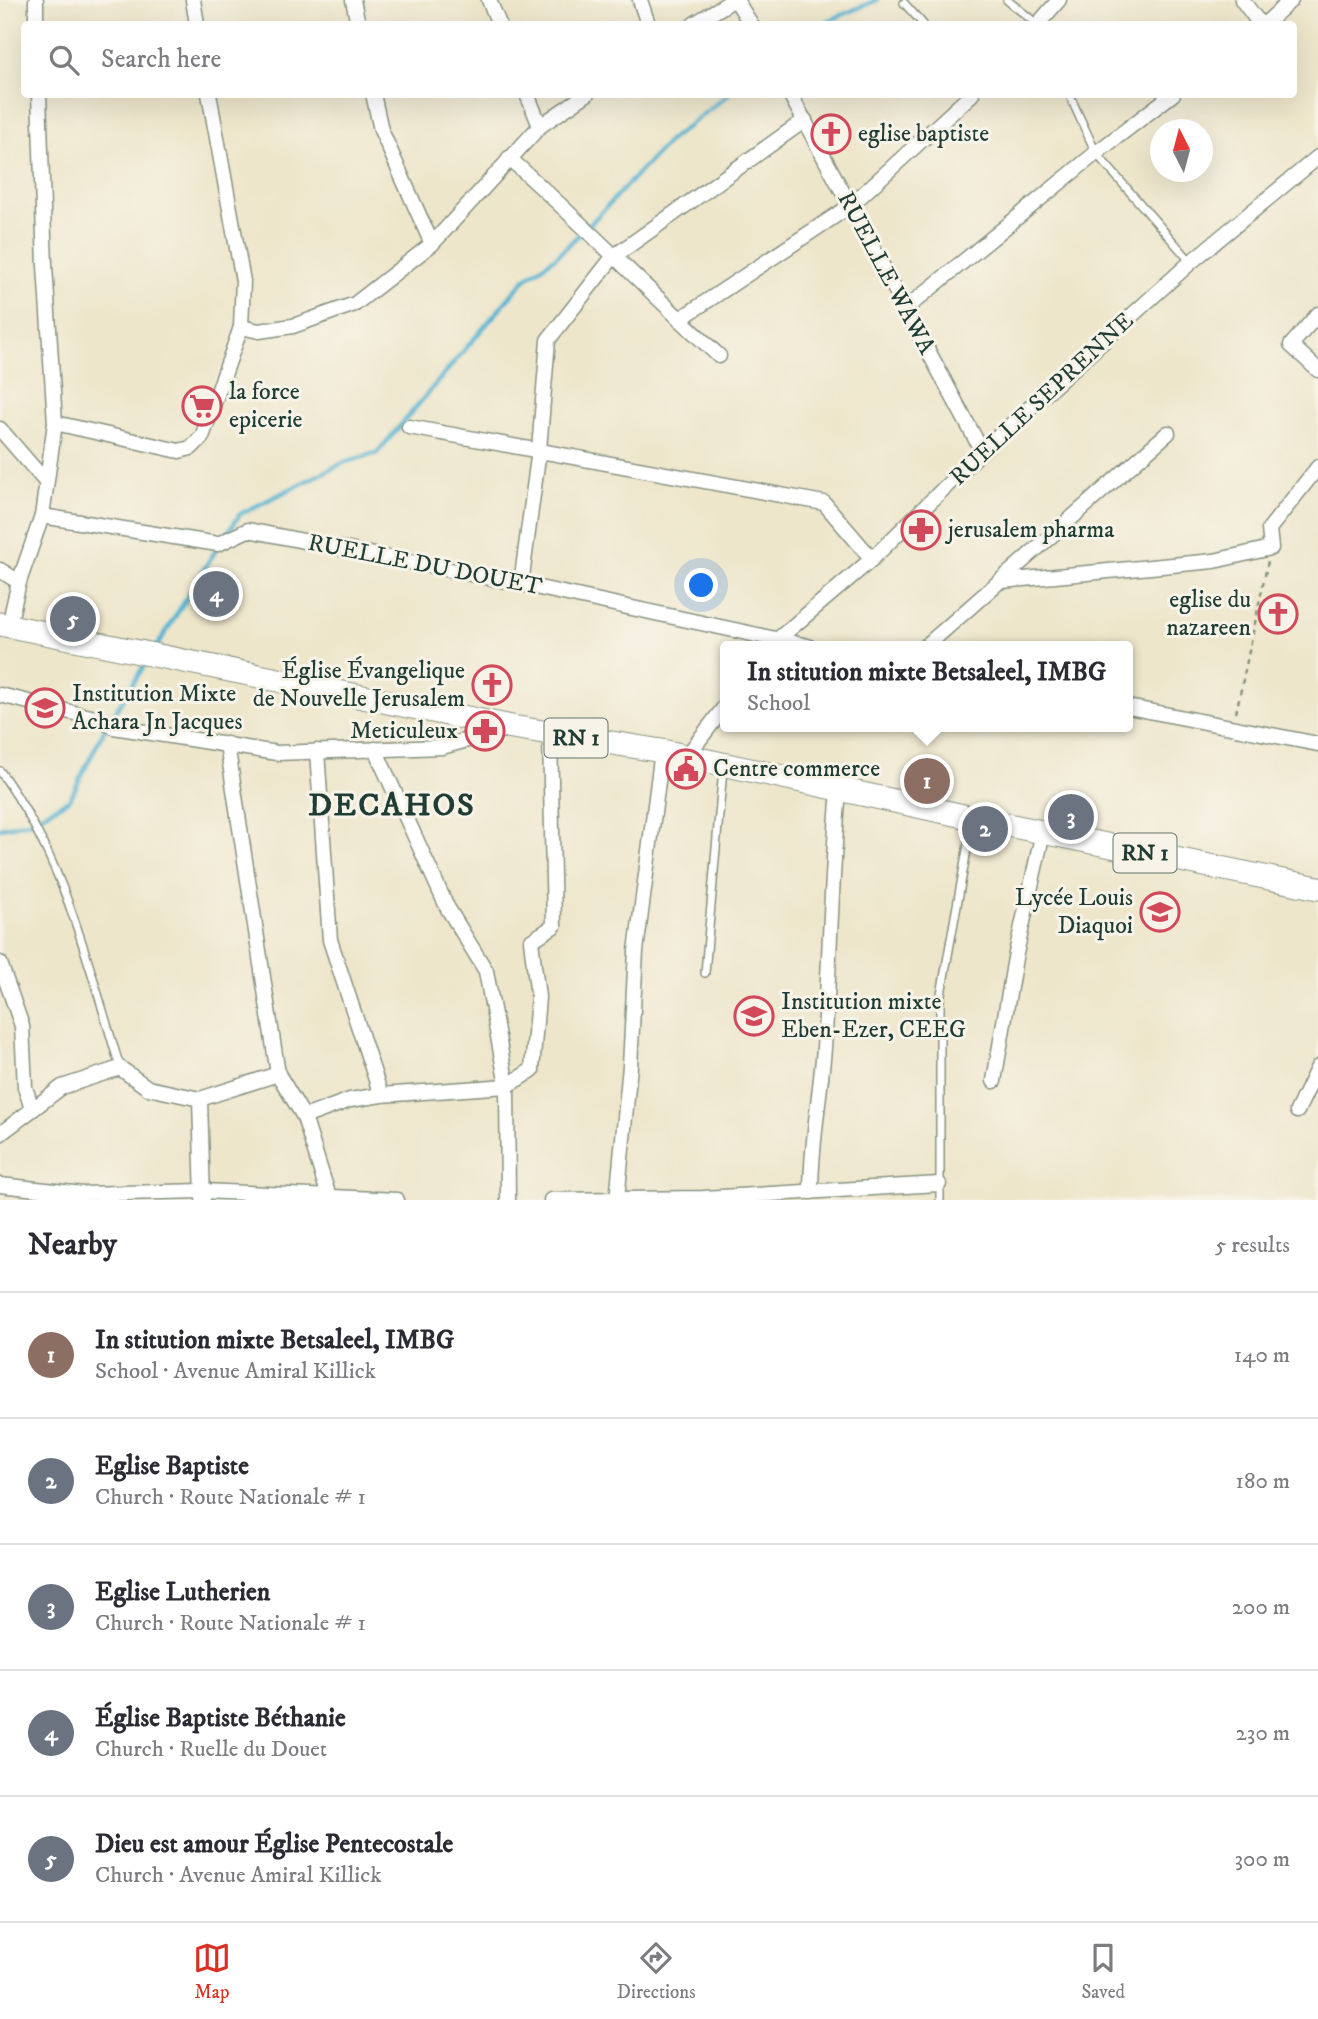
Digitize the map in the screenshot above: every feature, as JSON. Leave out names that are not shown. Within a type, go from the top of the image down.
[{"type":"main road","name":"RN 1","points":[[4,625],[512,727],[687,756],[839,790],[1318,888]]},
{"type":"street","points":[[36,0],[36,21]]},
{"type":"street","points":[[193,0],[196,21]]},
{"type":"street","points":[[353,0],[357,21]]},
{"type":"street","points":[[489,0],[498,21]]},
{"type":"street","points":[[640,0],[647,21]]},
{"type":"street","points":[[699,21],[734,0],[749,21]]},
{"type":"street","points":[[1040,21],[1059,0]]},
{"type":"street","points":[[1242,0],[1257,21]]},
{"type":"street","points":[[1268,21],[1291,0]]},
{"type":"street","points":[[4,625],[42,516],[55,423],[45,266],[39,98]]},
{"type":"street","points":[[55,423],[179,451],[191,448],[202,438],[241,327],[243,281],[210,98]]},
{"type":"street","points":[[374,98],[381,130],[432,244]]},
{"type":"street","points":[[529,98],[540,126]]},
{"type":"street","points":[[241,327],[259,331],[293,326],[355,304],[432,244],[540,126],[581,98]]},
{"type":"street","name":"RUELLE WAWA","points":[[792,98],[982,452]]},
{"type":"street","points":[[680,319],[850,206],[968,98]]},
{"type":"street","points":[[904,310],[1096,152],[1168,98]]},
{"type":"street","points":[[521,584],[539,450],[548,341],[612,257],[805,120]]},
{"type":"street","name":"RUELLE SEPRENNE","points":[[775,641],[872,559],[982,452],[1191,262],[1318,157]]},
{"type":"street","points":[[509,158],[719,356]]},
{"type":"street","points":[[1318,314],[1291,345],[1318,370]]},
{"type":"street","points":[[409,426],[824,503],[872,559]]},
{"type":"street","points":[[0,429],[45,481]]},
{"type":"street","points":[[932,641],[1168,433]]},
{"type":"street","points":[[1002,581],[1214,561],[1270,548],[1269,529],[1316,473]]},
{"type":"street","name":"RUELLE DU DOUET","points":[[42,516],[218,544],[248,530],[521,584],[764,641]]},
{"type":"street","points":[[0,570],[19,582]]},
{"type":"street","points":[[0,695],[99,719],[114,727],[277,753],[442,747],[512,727]]},
{"type":"street","points":[[1133,708],[1318,744]]},
{"type":"street","points":[[687,756],[720,713]]},
{"type":"street","points":[[304,1117],[350,1101],[381,1095],[507,1086],[532,1070],[538,997],[531,941],[554,926],[550,734]]},
{"type":"street","points":[[227,744],[278,1074],[304,1117],[329,1198]]},
{"type":"street","points":[[376,749],[447,907],[486,971],[507,1086],[508,1200]]},
{"type":"street","points":[[317,751],[330,940],[381,1095]]},
{"type":"street","points":[[617,1199],[630,1066],[636,951],[662,751]]},
{"type":"street","points":[[810,1192],[812,1137],[824,1050],[832,872],[839,790]]},
{"type":"street","points":[[994,1081],[1015,958],[1043,832]]},
{"type":"street","points":[[0,963],[5,989],[22,1026],[25,1087],[32,1109]]},
{"type":"street","points":[[1297,1111],[1318,1066]]},
{"type":"street","points":[[0,1134],[62,1087],[120,1068],[148,1088],[200,1099],[278,1074]]},
{"type":"street","points":[[200,1099],[203,1196]]},
{"type":"street","points":[[551,1200],[790,1197],[810,1192],[939,1184]]},
{"type":"street","points":[[0,1185],[84,1197],[310,1197],[397,1200]]},
{"type":"lane","points":[[1007,0],[1033,21]]},
{"type":"lane","points":[[904,3],[920,21]]},
{"type":"lane","points":[[1071,98],[1096,152],[1191,262]]},
{"type":"lane","points":[[705,973],[724,764]]},
{"type":"lane","points":[[0,771],[28,810],[64,886],[120,1068]]},
{"type":"lane","points":[[940,1200],[940,1000],[973,818]]},
{"type":"path","points":[[1233,728],[1270,548]]},
{"type":"waterway","points":[[828,21],[877,0]]},
{"type":"waterway","points":[[227,534],[240,514],[345,462],[377,453],[525,279],[557,256],[670,140],[724,98]]},
{"type":"waterway","points":[[156,648],[217,548]]},
{"type":"waterway","points":[[0,828],[29,822],[70,799],[105,728],[147,661]]},
{"type":"place","name":"eglise baptiste","points":[[831,134]]},
{"type":"place","name":"la force epicerie","points":[[202,406]]},
{"type":"place","name":"jerusalem pharma","points":[[921,530]]},
{"type":"place","name":"Église Baptiste Béthanie","points":[[216,594]]},
{"type":"place","name":"eglise du nazareen","points":[[1278,614]]},
{"type":"place","name":"Dieu est amour Église Pentecostale","points":[[73,619]]},
{"type":"place","name":"Église Évangelique de Nouvelle Jerusalem","points":[[492,685]]},
{"type":"place","name":"Institution Mixte Achara Jn Jacques","points":[[45,708]]},
{"type":"place","name":"Meticuleux","points":[[485,731]]},
{"type":"place","name":"Centre commerce","points":[[686,769]]},
{"type":"place","name":"In stitution mixte Betsaleel, IMBG","points":[[927,781]]},
{"type":"place","name":"Eglise Lutherien","points":[[1071,817]]},
{"type":"place","name":"Eglise Baptiste","points":[[985,829]]},
{"type":"place","name":"Lycée Louis Diaquoi","points":[[1160,912]]},
{"type":"place","name":"Institution mixte Eben-Ezer, CEEG","points":[[754,1016]]},
{"type":"district","name":"DECAHOS","points":[[392,806]]}]
